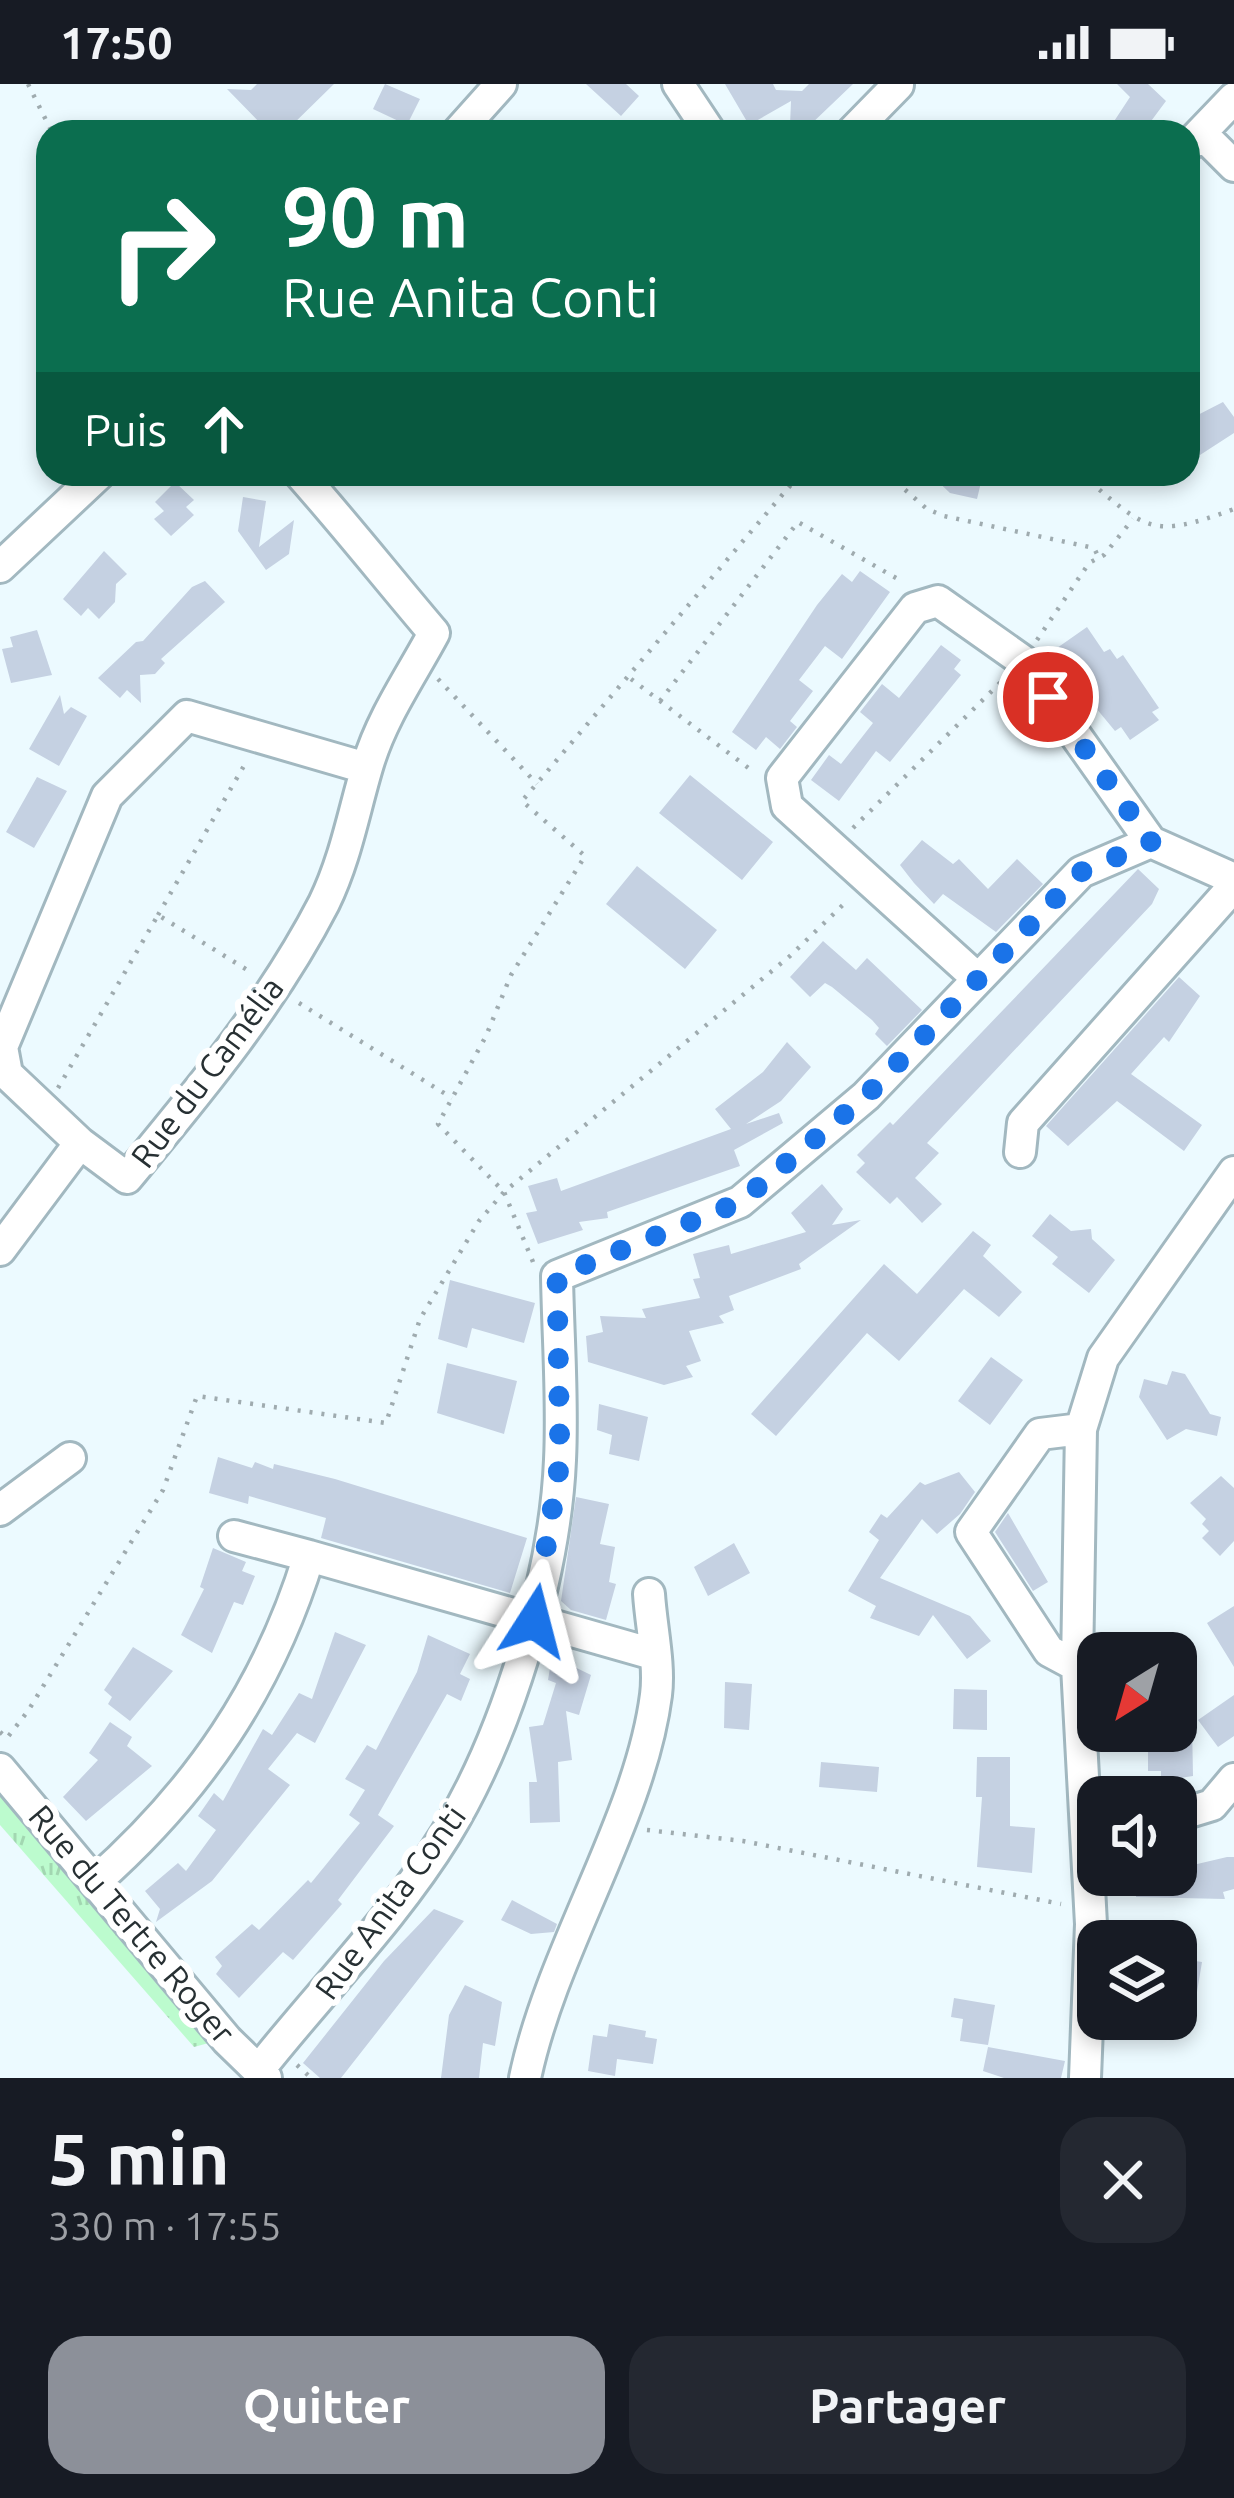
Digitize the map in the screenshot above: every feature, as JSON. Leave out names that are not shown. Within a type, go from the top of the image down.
[{"type":"street","points":[[468,120],[500,84]]},
{"type":"street","points":[[679,84],[702,120]]},
{"type":"street","points":[[864,120],[898,85]]},
{"type":"street","points":[[1200,135],[1234,98]]},
{"type":"street","points":[[1200,143],[1234,166]]},
{"type":"street","points":[[0,567],[86,486]]},
{"type":"street","points":[[311,486],[434,634],[420,659]]},
{"type":"street","points":[[978,979],[787,806],[782,793],[782,778],[915,608],[926,602],[938,601],[1023,661],[1151,842],[1234,883],[1023,1123],[1020,1152]]},
{"type":"street","name":"Rue du Camélia","points":[[0,1250],[80,1143],[127,1178],[234,1048],[326,898],[359,811],[366,768],[420,659]]},
{"type":"street","points":[[80,1143],[7,1074],[2,1047],[107,796],[187,716],[366,768]]},
{"type":"street","points":[[557,1276],[740,1202],[866,1096],[1081,872],[1151,842]]},
{"type":"street","points":[[1078,1632],[1081,1429],[1103,1358],[1234,1172]]},
{"type":"street","name":"Rue Anita Conti","points":[[262,2074],[445,1836],[500,1720],[534,1621],[560,1462],[557,1276]]},
{"type":"street","points":[[1077,1666],[1049,1651],[971,1532],[1040,1434],[1081,1429]]},
{"type":"street","points":[[0,1510],[70,1458]]},
{"type":"street","points":[[234,1536],[653,1654]]},
{"type":"street","points":[[95,1882],[179,1801],[218,1751],[273,1655],[309,1556]]},
{"type":"street","points":[[525,2078],[559,1964],[615,1826],[656,1694],[649,1594]]},
{"type":"street","name":"Rue du Tertre Roger","points":[[0,1769],[262,2074]]},
{"type":"street","points":[[1197,1810],[1212,1805],[1234,1779]]},
{"type":"street","points":[[1085,2078],[1091,1896]]},
{"type":"path","points":[[28,84],[46,120]]},
{"type":"path","points":[[557,1276],[536,1269],[504,1192],[437,1124],[486,1036],[511,974],[584,856],[522,801],[631,680],[790,486]]},
{"type":"path","points":[[900,486],[944,516],[1094,548],[1099,558]]},
{"type":"path","points":[[1095,486],[1133,518],[1176,530],[1234,509]]},
{"type":"path","points":[[833,848],[1023,661],[1089,562],[1099,558],[1133,518]]},
{"type":"path","points":[[661,701],[798,522],[911,587],[926,602]]},
{"type":"path","points":[[420,659],[537,784]]},
{"type":"path","points":[[631,680],[782,793]]},
{"type":"path","points":[[158,915],[258,735]]},
{"type":"path","points":[[0,1732],[7,1738],[28,1712],[163,1490],[197,1396],[386,1423],[420,1319],[479,1221],[504,1192],[790,956],[868,880]]},
{"type":"path","points":[[615,1826],[743,1841],[1018,1898],[1091,1904]]},
{"type":"green space","points":[[0,1789],[216,2041],[194,2047],[0,1825]]},
{"type":"building","points":[[257,84],[334,84],[297,120],[257,120],[227,89],[251,90]]},
{"type":"building","points":[[385,84],[420,99],[410,120],[396,120],[373,109]]},
{"type":"building","points":[[586,84],[626,84],[639,96],[621,116]]},
{"type":"building","points":[[725,84],[773,84],[776,90],[802,91],[809,84],[853,84],[815,120],[790,120],[791,101],[758,120],[746,120]]},
{"type":"building","points":[[1117,84],[1148,84],[1166,101],[1152,120],[1115,120],[1130,97]]},
{"type":"building","points":[[1223,402],[1234,417],[1234,433],[1200,455],[1200,414]]},
{"type":"building","points":[[171,486],[179,486],[194,500],[186,507],[194,515],[171,536],[154,519],[164,511],[155,502]]},
{"type":"building","points":[[943,486],[980,486],[977,499],[950,493]]},
{"type":"building","points":[[243,497],[266,501],[259,547],[294,520],[289,554],[266,570],[238,531]]},
{"type":"building","points":[[104,551],[127,574],[116,584],[115,602],[99,619],[88,608],[81,616],[63,599]]},
{"type":"building","points":[[860,571],[890,592],[842,659],[825,646],[799,680],[813,691],[790,721],[797,727],[780,749],[766,737],[756,750],[732,732],[817,605],[842,574],[852,582]]},
{"type":"building","points":[[205,581],[225,602],[161,659],[165,663],[155,674],[140,675],[141,703],[127,690],[120,698],[98,678],[136,642],[143,641],[192,587]]},
{"type":"building","points":[[1087,627],[1104,652],[1110,649],[1117,659],[1123,655],[1159,708],[1152,712],[1159,720],[1130,740],[1121,727],[1115,731],[1096,708],[1057,648]]},
{"type":"building","points":[[37,630],[52,675],[11,683],[2,649],[13,647],[10,637]]},
{"type":"building","points":[[941,645],[961,660],[954,669],[961,675],[890,762],[876,751],[839,801],[811,780],[829,755],[841,764],[873,723],[860,712],[882,684],[899,698]]},
{"type":"building","points":[[60,695],[64,714],[71,707],[87,716],[59,766],[29,749]]},
{"type":"building","points":[[690,775],[773,842],[742,880],[659,813]]},
{"type":"building","points":[[37,777],[67,791],[34,848],[6,832]]},
{"type":"building","points":[[922,840],[953,864],[959,859],[988,889],[1017,859],[1043,884],[996,932],[943,894],[934,904],[914,883],[900,865]]},
{"type":"building","points":[[637,866],[717,930],[685,969],[606,904]]},
{"type":"building","points":[[1138,869],[1159,889],[1152,904],[927,1143],[939,1153],[915,1178],[942,1204],[922,1223],[897,1197],[890,1204],[856,1172],[865,1163],[857,1155],[890,1122],[893,1125]]},
{"type":"building","points":[[823,941],[856,970],[867,958],[922,1010],[887,1046],[875,1034],[879,1028],[872,1020],[832,987],[825,983],[810,997],[790,977]]},
{"type":"building","points":[[1179,977],[1200,996],[1169,1042],[1164,1037],[1131,1074],[1202,1125],[1184,1151],[1117,1101],[1068,1146],[1046,1126]]},
{"type":"building","points":[[787,1042],[811,1067],[781,1101],[746,1124],[779,1113],[783,1123],[734,1150],[740,1166],[607,1212],[608,1218],[579,1222],[583,1230],[538,1244],[526,1213],[537,1211],[528,1186],[557,1178],[561,1191],[731,1129],[715,1109],[763,1072]]},
{"type":"building","points":[[822,1184],[843,1209],[832,1225],[861,1220],[799,1264],[801,1269],[729,1296],[734,1310],[719,1316],[724,1323],[689,1331],[701,1361],[686,1366],[693,1377],[664,1385],[588,1362],[586,1336],[603,1332],[600,1316],[646,1318],[642,1309],[700,1298],[693,1279],[700,1278],[693,1254],[729,1245],[731,1254],[806,1232],[791,1213]]},
{"type":"building","points":[[1050,1214],[1071,1231],[1091,1229],[1092,1239],[1115,1260],[1089,1293],[1052,1264],[1058,1257],[1032,1236]]},
{"type":"building","points":[[973,1231],[991,1245],[983,1256],[1022,1292],[999,1317],[964,1289],[899,1361],[867,1333],[776,1436],[751,1414],[884,1264],[917,1294]]},
{"type":"building","points":[[450,1280],[535,1303],[524,1343],[472,1328],[467,1348],[438,1339]]},
{"type":"building","points":[[991,1357],[1023,1380],[990,1425],[958,1401]]},
{"type":"building","points":[[447,1363],[517,1381],[504,1434],[437,1413]]},
{"type":"building","points":[[1172,1371],[1185,1374],[1210,1414],[1221,1417],[1217,1436],[1186,1429],[1167,1440],[1139,1397],[1144,1379],[1167,1385]]},
{"type":"building","points":[[599,1404],[648,1417],[639,1461],[609,1454],[612,1435],[597,1430]]},
{"type":"building","points":[[218,1457],[252,1468],[255,1462],[273,1469],[274,1464],[335,1479],[527,1538],[510,1593],[321,1538],[326,1518],[249,1496],[248,1504],[209,1493]]},
{"type":"building","points":[[959,1472],[975,1492],[960,1514],[937,1534],[922,1519],[880,1578],[970,1616],[991,1641],[967,1659],[933,1615],[919,1636],[870,1618],[876,1606],[848,1591],[879,1540],[869,1532],[881,1514],[887,1518],[920,1482],[925,1485]]},
{"type":"building","points":[[1221,1476],[1234,1488],[1234,1541],[1220,1556],[1202,1538],[1209,1531],[1202,1524],[1206,1519],[1190,1503]]},
{"type":"building","points":[[576,1497],[609,1504],[600,1544],[615,1547],[609,1582],[616,1584],[606,1620],[571,1610],[561,1601]]},
{"type":"building","points":[[1008,1513],[1048,1582],[1033,1591],[995,1532]]},
{"type":"building","points":[[734,1543],[750,1573],[708,1596],[694,1567]]},
{"type":"building","points":[[213,1548],[246,1562],[242,1571],[255,1576],[243,1605],[234,1602],[212,1653],[181,1635],[204,1589],[200,1587]]},
{"type":"building","points":[[1234,1606],[1234,1667],[1207,1623]]},
{"type":"building","points":[[335,1632],[366,1645],[315,1743],[297,1733],[268,1769],[290,1785],[212,1881],[156,1922],[160,1909],[145,1891],[178,1863],[186,1871],[216,1830],[198,1816],[214,1793],[223,1801],[263,1729],[272,1735],[299,1693],[312,1699]]},
{"type":"building","points":[[428,1635],[470,1654],[460,1674],[470,1679],[461,1701],[447,1694],[378,1815],[394,1826],[338,1900],[342,1904],[293,1960],[283,1952],[239,1998],[216,1974],[222,1966],[215,1957],[252,1924],[259,1930],[308,1880],[311,1883],[360,1823],[349,1815],[365,1790],[345,1779],[367,1745],[376,1750],[417,1672]]},
{"type":"building","points":[[133,1647],[173,1671],[130,1721],[108,1704],[112,1697],[104,1690]]},
{"type":"building","points":[[552,1656],[591,1675],[579,1715],[566,1711],[572,1760],[558,1762],[560,1822],[530,1823],[529,1782],[537,1782],[529,1727],[543,1725],[556,1683],[548,1680]]},
{"type":"building","points":[[725,1682],[752,1684],[749,1730],[724,1728]]},
{"type":"building","points":[[954,1689],[987,1690],[987,1730],[953,1729]]},
{"type":"building","points":[[1234,1695],[1234,1736],[1218,1747],[1198,1720]]},
{"type":"building","points":[[110,1722],[132,1737],[127,1746],[152,1766],[86,1821],[63,1797],[98,1760],[89,1753]]},
{"type":"building","points":[[1148,1752],[1193,1752],[1193,1776],[1148,1771]]},
{"type":"building","points":[[977,1757],[1010,1757],[1010,1826],[1035,1828],[1032,1873],[977,1867],[982,1797],[976,1797]]},
{"type":"building","points":[[821,1762],[879,1767],[877,1792],[819,1787]]},
{"type":"building","points":[[1234,1857],[1234,1889],[1223,1892],[1225,1899],[1136,1897],[1197,1896],[1197,1864]]},
{"type":"building","points":[[512,1900],[557,1924],[554,1932],[531,1934],[501,1920]]},
{"type":"building","points":[[434,1909],[464,1921],[341,2078],[320,2078],[303,2063],[384,1961]]},
{"type":"building","points":[[465,1985],[502,2002],[495,2046],[483,2043],[479,2078],[441,2078],[449,2015]]},
{"type":"building","points":[[954,1998],[995,2005],[988,2045],[960,2041],[963,2019],[951,2017]]},
{"type":"building","points":[[609,2024],[646,2031],[645,2037],[657,2039],[653,2064],[617,2059],[615,2076],[588,2071],[593,2035],[607,2037]]},
{"type":"building","points":[[988,2047],[1065,2061],[1061,2078],[1004,2078],[983,2071]]},
{"type":"route","points":[[534,1621],[560,1462],[557,1276],[740,1202],[866,1096],[1081,872],[1151,842],[1048,697]]}]
